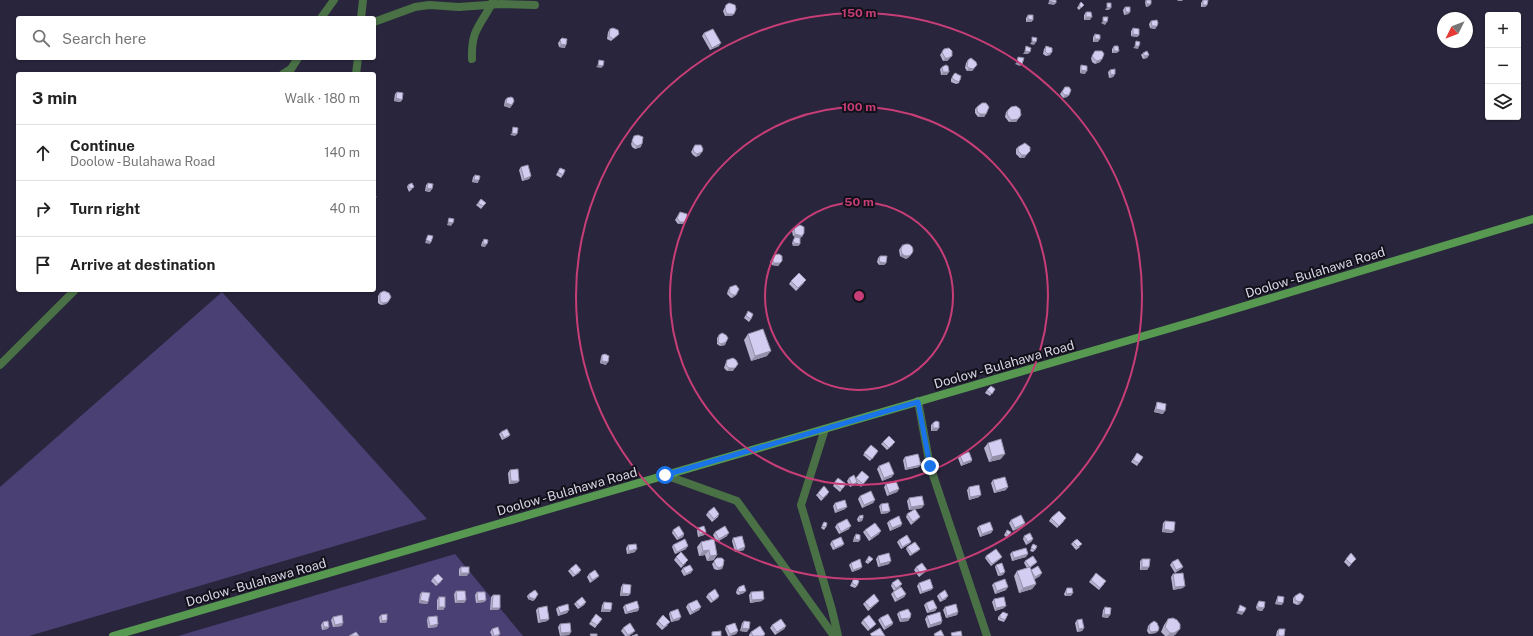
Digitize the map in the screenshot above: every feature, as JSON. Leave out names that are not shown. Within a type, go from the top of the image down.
[{"type":"main road","name":"Doolow - Bulahawa Road","points":[[113,636],[1195,321],[1533,219]]},
{"type":"street","points":[[322,16],[334,0]]},
{"type":"street","points":[[361,16],[363,0]]},
{"type":"street","points":[[472,59],[474,32],[492,2]]},
{"type":"street","points":[[376,21],[415,7],[429,5],[459,7],[492,2],[535,5]]},
{"type":"street","points":[[287,72],[291,69],[297,60]]},
{"type":"street","points":[[356,72],[358,60]]},
{"type":"street","points":[[0,365],[73,292]]},
{"type":"street","points":[[918,402],[930,466],[987,636]]},
{"type":"street","points":[[825,429],[801,506],[832,610],[838,636]]},
{"type":"street","points":[[665,475],[736,501],[834,636]]},
{"type":"shaded area","points":[[222,292],[427,519],[29,636],[0,636],[0,487]]},
{"type":"shaded area","points":[[455,554],[523,636],[178,636]]},
{"type":"building","points":[[1056,0],[1056,3],[1049,1]]},
{"type":"building","points":[[1146,0],[1151,0],[1151,4],[1147,4]]},
{"type":"building","points":[[1203,0],[1208,0],[1207,5],[1203,5]]},
{"type":"building","points":[[1081,2],[1084,5],[1081,8],[1079,5]]},
{"type":"building","points":[[729,3],[735,5],[736,9],[734,14],[727,14],[725,9],[726,5]]},
{"type":"building","points":[[1107,3],[1111,3],[1111,8],[1107,7]]},
{"type":"building","points":[[1125,7],[1130,7],[1130,12],[1126,12]]},
{"type":"building","points":[[1086,12],[1091,12],[1092,17],[1086,17]]},
{"type":"building","points":[[1028,15],[1033,15],[1033,20],[1028,19]]},
{"type":"building","points":[[1103,17],[1108,17],[1107,22],[1103,21]]},
{"type":"building","points":[[1157,20],[1157,26],[1152,26],[1151,21]]},
{"type":"building","points":[[613,28],[618,30],[619,34],[613,39],[609,36],[610,29]]},
{"type":"building","points":[[1133,28],[1139,29],[1139,35],[1133,34]]},
{"type":"building","points":[[713,29],[721,43],[712,48],[704,33]]},
{"type":"building","points":[[1095,34],[1100,35],[1100,39],[1095,39]]},
{"type":"building","points":[[1032,37],[1037,38],[1036,42],[1032,41]]},
{"type":"building","points":[[562,38],[567,39],[566,45],[561,44],[560,40]]},
{"type":"building","points":[[1136,41],[1140,42],[1139,46],[1135,46]]},
{"type":"building","points":[[1026,46],[1031,48],[1030,52],[1025,51]]},
{"type":"building","points":[[1046,46],[1052,48],[1052,52],[1048,54],[1045,51]]},
{"type":"building","points":[[1114,46],[1118,46],[1119,51],[1114,51]]},
{"type":"building","points":[[949,48],[952,51],[952,56],[945,58],[942,52],[944,49]]},
{"type":"building","points":[[1095,51],[1102,51],[1104,54],[1102,59],[1097,61],[1094,59],[1092,56]]},
{"type":"building","points":[[1147,51],[1149,55],[1145,56],[1143,53]]},
{"type":"building","points":[[1018,57],[1024,58],[1022,64],[1017,62]]},
{"type":"building","points":[[971,58],[977,65],[973,69],[967,66],[968,60]]},
{"type":"building","points":[[599,60],[604,61],[603,66],[598,65]]},
{"type":"building","points":[[946,65],[948,66],[949,72],[943,72],[942,67]]},
{"type":"building","points":[[1081,65],[1087,66],[1087,71],[1081,70]]},
{"type":"building","points":[[1115,69],[1115,74],[1111,75],[1110,70]]},
{"type":"building","points":[[955,73],[961,76],[958,82],[952,77]]},
{"type":"building","points":[[1065,87],[1069,87],[1071,90],[1069,95],[1065,95],[1062,92]]},
{"type":"building","points":[[397,92],[403,93],[402,100],[396,98]]},
{"type":"building","points":[[511,97],[514,101],[512,105],[506,103],[507,98]]},
{"type":"building","points":[[982,103],[986,103],[989,107],[986,114],[980,114],[977,111],[977,107]]},
{"type":"building","points":[[1016,106],[1020,109],[1021,115],[1018,119],[1011,120],[1007,114],[1008,110],[1011,107]]},
{"type":"building","points":[[513,127],[518,128],[517,134],[512,133]]},
{"type":"building","points":[[638,135],[643,137],[642,144],[637,146],[632,141],[634,136]]},
{"type":"building","points":[[1025,143],[1030,147],[1030,151],[1026,155],[1022,155],[1018,151],[1018,147]]},
{"type":"building","points":[[695,145],[701,145],[703,149],[702,152],[697,154],[694,152],[693,149]]},
{"type":"building","points":[[528,165],[531,176],[524,179],[521,167]]},
{"type":"building","points":[[560,168],[565,170],[563,175],[558,172]]},
{"type":"building","points":[[475,175],[480,176],[479,180],[474,180]]},
{"type":"building","points":[[412,183],[414,187],[411,189],[408,185]]},
{"type":"building","points":[[428,183],[433,184],[432,189],[427,188]]},
{"type":"building","points":[[481,199],[486,203],[483,206],[478,203]]},
{"type":"building","points":[[680,212],[687,214],[687,218],[684,222],[680,222],[677,218]]},
{"type":"building","points":[[449,218],[454,219],[453,223],[448,222]]},
{"type":"building","points":[[800,225],[804,227],[804,233],[802,236],[795,234],[794,228]]},
{"type":"building","points":[[428,235],[433,236],[431,242],[426,240]]},
{"type":"building","points":[[795,237],[800,238],[800,244],[794,243],[793,241]]},
{"type":"building","points":[[484,239],[488,240],[487,244],[483,244]]},
{"type":"building","points":[[905,244],[909,244],[913,250],[909,256],[905,256],[901,252],[901,248]]},
{"type":"building","points":[[779,254],[782,256],[782,261],[780,263],[774,263],[772,259],[774,255]]},
{"type":"building","points":[[880,256],[887,256],[886,263],[880,262]]},
{"type":"building","points":[[799,273],[806,280],[798,288],[791,281]]},
{"type":"building","points":[[736,285],[739,289],[736,295],[733,295],[729,292],[730,287]]},
{"type":"building","points":[[384,291],[389,293],[391,297],[388,302],[383,303],[380,301],[380,293]]},
{"type":"building","points":[[748,311],[753,314],[751,319],[746,316]]},
{"type":"building","points":[[763,329],[771,351],[755,356],[748,334]]},
{"type":"building","points":[[722,333],[728,338],[726,342],[721,344],[718,342],[719,335]]},
{"type":"building","points":[[605,354],[609,356],[608,362],[602,361],[602,355]]},
{"type":"building","points":[[733,358],[738,364],[735,368],[729,368],[726,365],[727,360]]},
{"type":"building","points":[[991,386],[995,389],[992,394],[987,390]]},
{"type":"building","points":[[1157,402],[1166,404],[1165,411],[1156,409]]},
{"type":"building","points":[[936,421],[939,422],[939,428],[933,428],[933,423]]},
{"type":"building","points":[[507,429],[510,435],[504,438],[501,432]]},
{"type":"building","points":[[889,436],[895,442],[889,448],[883,442]]},
{"type":"building","points":[[1001,439],[1005,454],[992,457],[988,443]]},
{"type":"building","points":[[871,445],[878,451],[872,459],[864,453]]},
{"type":"building","points":[[969,452],[972,460],[963,463],[960,455]]},
{"type":"building","points":[[1137,453],[1143,457],[1139,463],[1133,460]]},
{"type":"building","points":[[918,454],[921,465],[907,468],[905,457]]},
{"type":"building","points":[[889,462],[894,474],[884,478],[879,466]]},
{"type":"building","points":[[518,469],[519,481],[511,481],[510,470]]},
{"type":"building","points":[[862,471],[869,477],[863,484],[856,478]]},
{"type":"building","points":[[854,475],[857,482],[852,485],[849,478]]},
{"type":"building","points":[[1005,477],[1008,487],[996,491],[993,480]]},
{"type":"building","points":[[838,478],[846,484],[842,489],[834,483]]},
{"type":"building","points":[[896,481],[899,489],[889,493],[886,484]]},
{"type":"building","points":[[979,485],[981,495],[970,497],[969,487]]},
{"type":"building","points":[[824,486],[829,492],[823,498],[818,493]]},
{"type":"building","points":[[871,491],[875,500],[864,505],[860,496]]},
{"type":"building","points":[[922,496],[924,505],[911,507],[909,498]]},
{"type":"building","points":[[845,500],[847,507],[837,510],[835,503]]},
{"type":"building","points":[[888,503],[890,511],[882,512],[881,504]]},
{"type":"building","points":[[714,507],[719,514],[714,519],[708,512]]},
{"type":"building","points":[[915,509],[920,517],[913,522],[907,514]]},
{"type":"building","points":[[1059,511],[1066,518],[1059,526],[1051,518]]},
{"type":"building","points":[[863,515],[863,518],[860,519],[859,516]]},
{"type":"building","points":[[1021,515],[1025,523],[1015,528],[1011,520]]},
{"type":"building","points":[[899,516],[902,524],[892,528],[889,521]]},
{"type":"building","points":[[847,519],[851,526],[841,532],[837,524]]},
{"type":"building","points":[[1165,521],[1175,522],[1174,531],[1164,529]]},
{"type":"building","points":[[824,522],[827,523],[826,527],[822,526]]},
{"type":"building","points":[[990,522],[993,530],[982,534],[979,526]]},
{"type":"building","points":[[875,523],[881,531],[871,538],[865,530]]},
{"type":"building","points":[[679,526],[684,534],[678,538],[673,530]]},
{"type":"building","points":[[704,526],[706,532],[700,534],[698,528]]},
{"type":"building","points":[[725,526],[729,533],[719,539],[715,532]]},
{"type":"building","points":[[1007,530],[1011,532],[1009,535],[1006,533]]},
{"type":"building","points":[[1030,533],[1033,539],[1028,542],[1024,536]]},
{"type":"building","points":[[856,534],[860,535],[860,540],[855,539]]},
{"type":"building","points":[[907,535],[911,542],[902,547],[899,540]]},
{"type":"building","points":[[742,536],[745,547],[737,550],[733,538]]},
{"type":"building","points":[[841,537],[844,544],[835,548],[832,541]]},
{"type":"building","points":[[685,539],[688,546],[677,552],[673,545]]},
{"type":"building","points":[[714,539],[717,555],[710,556],[709,550],[703,551],[701,542]]},
{"type":"building","points":[[1077,539],[1082,544],[1078,547],[1073,542]]},
{"type":"building","points":[[915,542],[920,549],[912,554],[907,547]]},
{"type":"building","points":[[636,544],[637,549],[629,551],[628,545]]},
{"type":"building","points":[[1033,544],[1037,546],[1035,550],[1031,548]]},
{"type":"building","points":[[1026,548],[1028,554],[1014,558],[1012,552]]},
{"type":"building","points":[[996,549],[1002,557],[992,564],[986,556]]},
{"type":"building","points":[[681,552],[688,560],[683,565],[676,557]]},
{"type":"building","points":[[889,553],[891,561],[880,564],[878,556]]},
{"type":"building","points":[[1351,553],[1356,559],[1351,564],[1346,559]]},
{"type":"building","points":[[869,556],[873,559],[870,562],[867,560]]},
{"type":"building","points":[[1033,556],[1037,562],[1030,567],[1025,561]]},
{"type":"building","points":[[717,558],[722,558],[724,560],[723,566],[719,568],[716,566],[714,561]]},
{"type":"building","points":[[860,559],[862,567],[853,570],[851,563]]},
{"type":"building","points":[[1142,559],[1150,559],[1149,567],[1142,567]]},
{"type":"building","points":[[1178,559],[1183,567],[1176,570],[1172,562]]},
{"type":"building","points":[[922,563],[927,570],[921,574],[916,567]]},
{"type":"building","points":[[1002,563],[1005,572],[1000,574],[996,565]]},
{"type":"building","points":[[576,564],[581,570],[575,575],[570,569]]},
{"type":"building","points":[[690,565],[693,570],[686,574],[683,568]]},
{"type":"building","points":[[1038,566],[1042,573],[1035,577],[1031,570]]},
{"type":"building","points":[[461,567],[469,567],[469,573],[461,573]]},
{"type":"building","points":[[1030,567],[1036,584],[1023,588],[1017,571]]},
{"type":"building","points":[[595,570],[599,576],[592,580],[589,574]]},
{"type":"building","points":[[1096,573],[1106,581],[1100,588],[1091,580]]},
{"type":"building","points":[[1183,573],[1185,586],[1175,587],[1173,574]]},
{"type":"building","points":[[438,574],[443,579],[438,584],[433,578]]},
{"type":"building","points":[[854,578],[859,581],[857,586],[852,583]]},
{"type":"building","points":[[898,579],[902,584],[896,588],[892,583]]},
{"type":"building","points":[[930,579],[933,588],[922,592],[919,583]]},
{"type":"building","points":[[1005,579],[1008,587],[997,591],[994,583]]},
{"type":"building","points":[[623,584],[631,585],[630,594],[622,593]]},
{"type":"building","points":[[744,585],[746,591],[738,591],[739,587]]},
{"type":"building","points":[[901,587],[906,594],[897,599],[893,592]]},
{"type":"building","points":[[1067,588],[1072,588],[1073,593],[1067,594]]},
{"type":"building","points":[[715,589],[719,596],[713,601],[708,594]]},
{"type":"building","points":[[535,590],[538,594],[535,599],[529,597],[529,594]]},
{"type":"building","points":[[945,590],[948,596],[942,600],[939,594]]},
{"type":"building","points":[[456,591],[465,591],[466,600],[457,601]]},
{"type":"building","points":[[763,591],[764,599],[752,600],[751,592]]},
{"type":"building","points":[[422,592],[430,593],[428,602],[420,600]]},
{"type":"building","points":[[477,592],[485,592],[486,600],[478,601]]},
{"type":"building","points":[[1300,593],[1304,596],[1302,601],[1299,602],[1295,600],[1295,596]]},
{"type":"building","points":[[874,594],[879,601],[870,608],[865,602]]},
{"type":"building","points":[[493,595],[500,595],[500,608],[492,608]]},
{"type":"building","points":[[1278,596],[1284,597],[1283,603],[1277,602]]},
{"type":"building","points":[[439,597],[445,597],[445,607],[439,607]]},
{"type":"building","points":[[582,597],[586,602],[580,607],[576,602]]},
{"type":"building","points":[[1004,597],[1006,606],[996,608],[994,599]]},
{"type":"building","points":[[697,600],[701,607],[692,612],[688,604]]},
{"type":"building","points":[[933,600],[937,608],[929,611],[926,603]]},
{"type":"building","points":[[637,601],[639,608],[627,612],[625,605]]},
{"type":"building","points":[[1259,601],[1265,602],[1264,608],[1258,607],[1257,605]]},
{"type":"building","points":[[604,602],[612,603],[611,610],[603,609]]},
{"type":"building","points":[[568,604],[569,610],[560,613],[558,607]]},
{"type":"building","points":[[956,604],[958,612],[947,616],[945,607]]},
{"type":"building","points":[[1240,605],[1246,608],[1244,612],[1238,611]]},
{"type":"building","points":[[547,606],[549,619],[540,620],[538,608]]},
{"type":"building","points":[[1105,607],[1111,608],[1110,615],[1104,614]]},
{"type":"building","points":[[678,609],[681,617],[673,620],[670,612]]},
{"type":"building","points":[[908,609],[911,614],[910,618],[901,619],[899,612]]},
{"type":"building","points":[[940,612],[942,621],[930,625],[927,616]]},
{"type":"building","points":[[1003,612],[1008,614],[1005,620],[1000,618],[1000,615]]},
{"type":"building","points":[[387,614],[387,620],[382,621],[381,615]]},
{"type":"building","points":[[596,614],[602,619],[597,625],[591,621]]},
{"type":"building","points":[[888,614],[893,623],[885,627],[880,618]]},
{"type":"building","points":[[342,615],[343,623],[335,625],[333,617]]},
{"type":"building","points":[[663,615],[670,622],[664,627],[658,621]]},
{"type":"building","points":[[869,615],[876,624],[870,629],[863,620]]},
{"type":"building","points":[[437,616],[438,624],[430,626],[428,617]]},
{"type":"building","points":[[1173,618],[1180,624],[1180,629],[1174,633],[1170,633],[1165,627],[1168,619]]},
{"type":"building","points":[[781,619],[786,626],[777,632],[772,625]]},
{"type":"building","points":[[1082,619],[1084,628],[1079,629],[1077,620]]},
{"type":"building","points":[[328,621],[329,627],[324,627],[323,622]]},
{"type":"building","points":[[744,621],[750,622],[749,629],[742,628]]},
{"type":"building","points":[[1154,621],[1157,623],[1159,628],[1158,631],[1151,632],[1149,629],[1150,624]]},
{"type":"building","points":[[570,623],[571,632],[561,633],[560,624]]},
{"type":"building","points":[[630,623],[635,631],[628,635],[623,628]]},
{"type":"building","points":[[735,623],[738,631],[730,634],[726,626]]},
{"type":"building","points":[[760,626],[765,634],[762,636],[753,636],[751,632]]},
{"type":"building","points":[[498,627],[500,634],[494,636],[492,629]]},
{"type":"building","points":[[880,628],[885,636],[872,636],[870,634]]},
{"type":"building","points":[[1279,629],[1285,629],[1284,636],[1280,636],[1278,634]]},
{"type":"building","points":[[941,630],[944,636],[935,636],[934,634]]},
{"type":"building","points":[[721,631],[721,636],[712,636],[712,632]]},
{"type":"building","points":[[961,631],[962,636],[952,636],[951,633]]},
{"type":"building","points":[[356,632],[359,636],[349,636]]},
{"type":"building","points":[[590,634],[597,634],[597,636],[591,636]]},
{"type":"route","points":[[665,475],[918,402],[930,466]]}]
